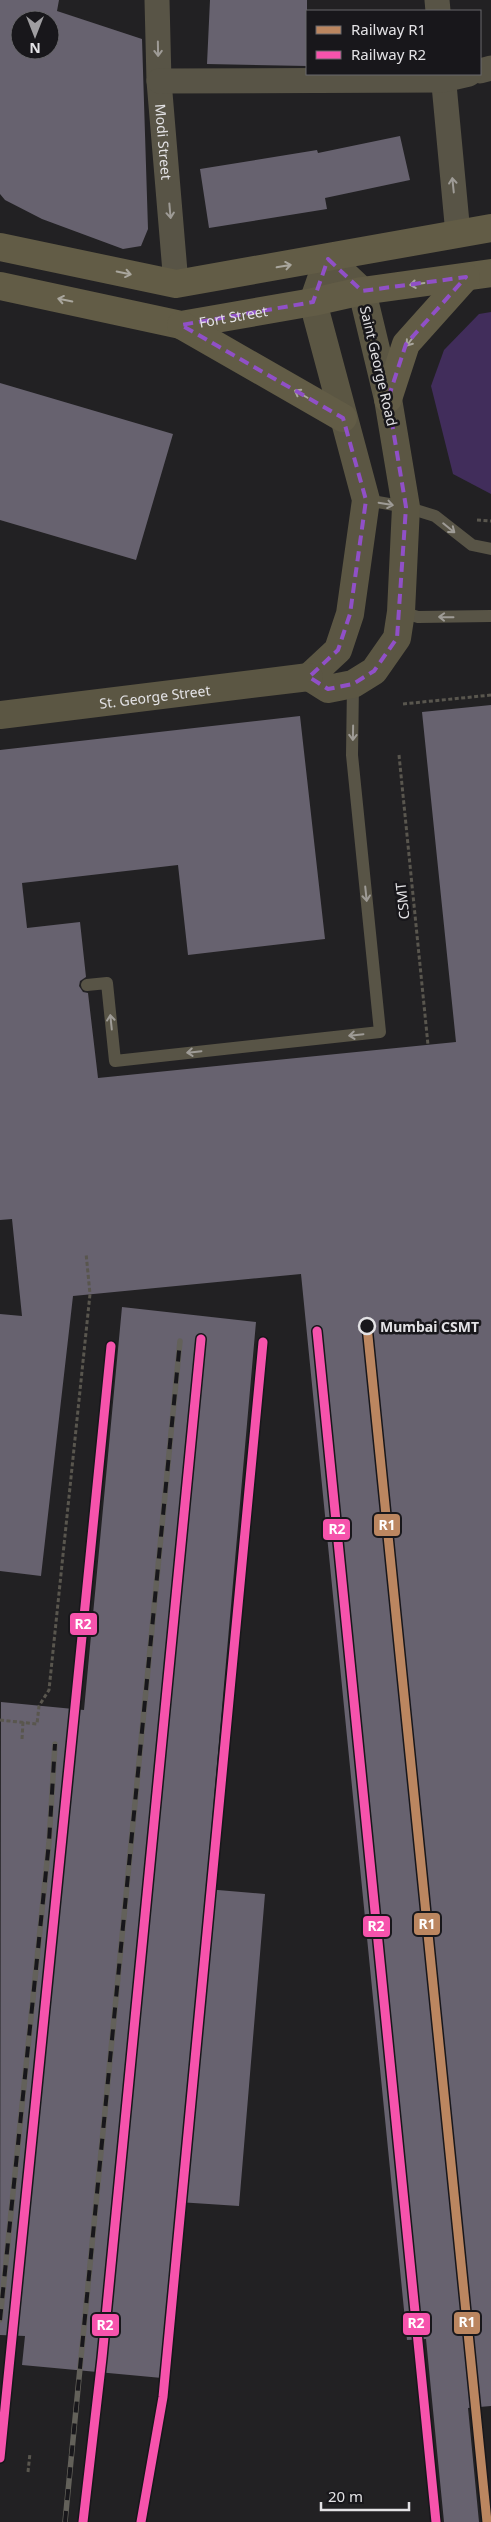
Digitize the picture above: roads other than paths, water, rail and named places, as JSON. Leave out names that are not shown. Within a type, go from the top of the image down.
[{"type":"main road","points":[[0,247],[176,284],[328,259],[491,228]]},
{"type":"main road","points":[[309,677],[338,650],[350,614],[366,500],[313,302],[328,259]]},
{"type":"main road","name":"Saint George Road","points":[[309,677],[328,689],[353,684],[374,671],[397,638],[401,612],[406,507],[388,399],[362,291],[328,259]]},
{"type":"main road","points":[[388,399],[406,344],[478,275]]},
{"type":"main road","name":"Fort Street","points":[[0,286],[181,325],[313,302],[362,291],[478,275]]},
{"type":"main road","points":[[181,325],[343,418]]},
{"type":"main road","name":"St. George Street","points":[[0,715],[309,677]]},
{"type":"street","name":"Modi Street","points":[[157,0],[159,81],[176,284]]},
{"type":"street","points":[[159,81],[443,77],[460,75]]},
{"type":"street","points":[[443,77],[458,234]]},
{"type":"lane","points":[[366,500],[406,507],[435,516],[472,546],[491,549]]},
{"type":"lane","points":[[401,612],[418,617],[491,616]]},
{"type":"lane","points":[[87,985],[107,983],[115,1061],[380,1032],[352,755],[353,684]]},
{"type":"railway","points":[[83,2522],[102,2358],[201,1339]]},
{"type":"railway","points":[[65,2522],[180,1341]]},
{"type":"railway","points":[[141,2522],[163,2397],[263,1342]]},
{"type":"railway","points":[[0,2458],[111,1346]]},
{"type":"railway","points":[[0,2320],[49,1842],[55,1744]]},
{"type":"rail line","name":"R1","points":[[367,1326],[487,2522]]},
{"type":"rail line","name":"R2","points":[[317,1331],[436,2522]]},
{"type":"rail line","name":"R2","points":[[83,2522],[102,2358],[201,1339]]},
{"type":"rail line","name":"R2","points":[[141,2522],[163,2397],[263,1342]]},
{"type":"rail line","name":"R2","points":[[0,2458],[111,1346]]},
{"type":"place","name":"Mumbai CSMT","points":[[367,1326]]}]
